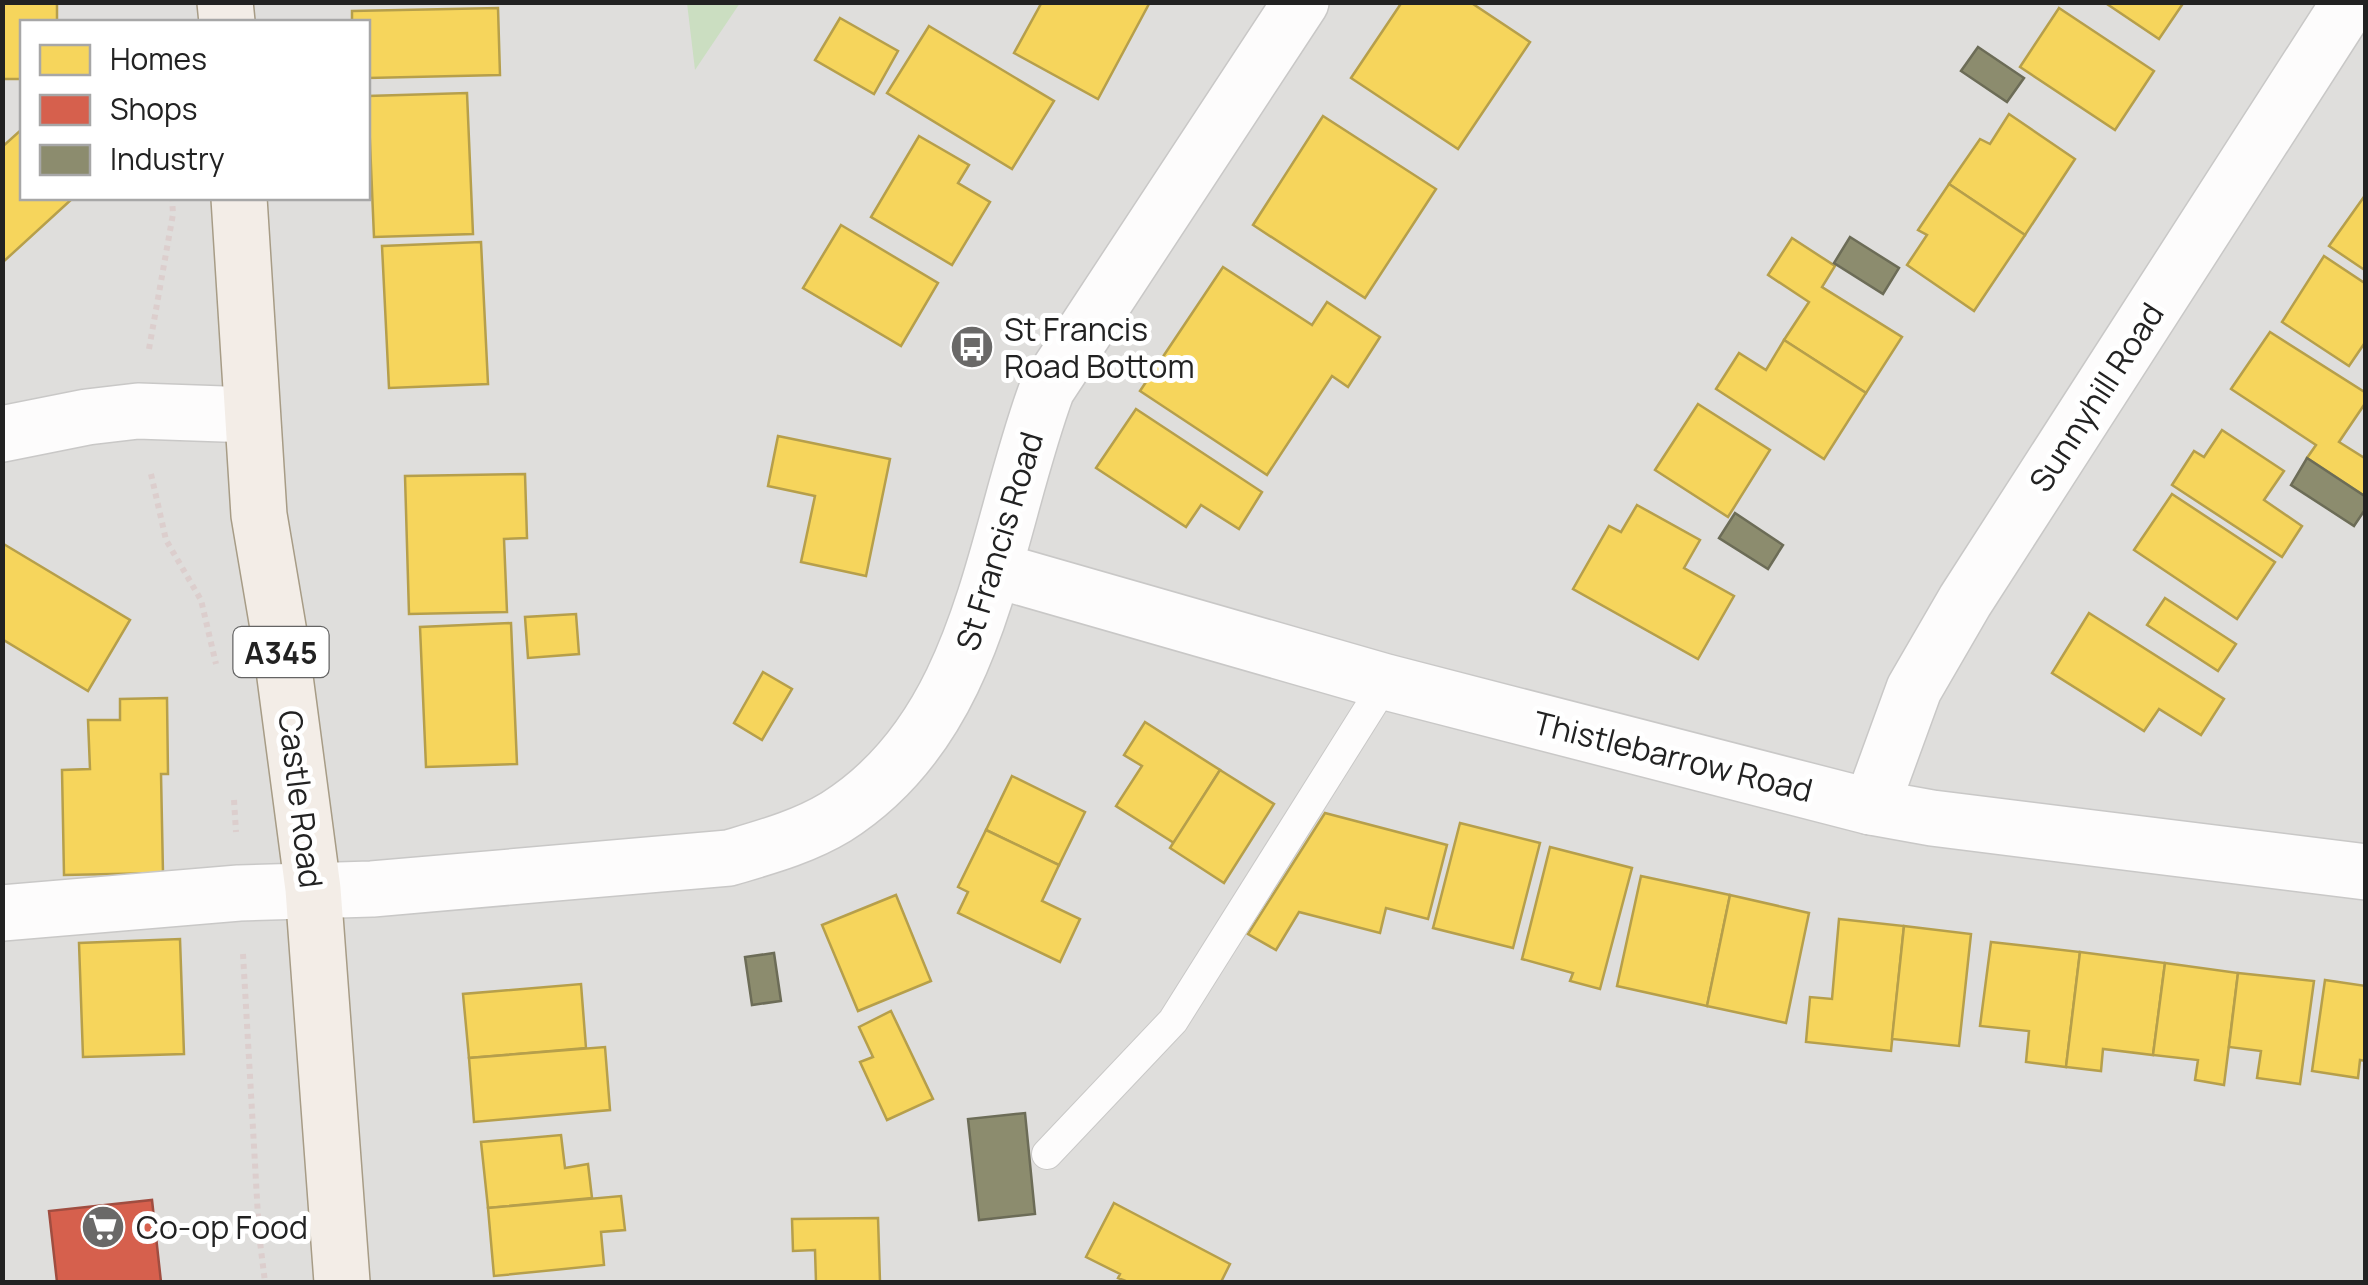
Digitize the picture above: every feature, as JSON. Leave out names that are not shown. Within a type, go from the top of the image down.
[{"type":"main road","name":"Castle Road","points":[[238,200],[258,514],[280,639],[313,890],[342,1282]]},
{"type":"street","name":"St Francis Road","points":[[2,913],[239,893],[372,890],[730,858],[784,842],[834,818],[871,792],[907,752],[942,701],[966,654],[996,570],[1026,445],[1047,389],[1301,2]]},
{"type":"street","name":"Sunnyhill Road","points":[[1872,807],[1914,689],[1965,601],[2350,2]]},
{"type":"street","points":[[2,434],[87,417],[138,412],[252,415]]},
{"type":"street","name":"Thistlebarrow Road","points":[[996,570],[1386,682],[1872,807],[1932,818],[2366,872]]},
{"type":"lane","points":[[1046,1154],[1173,1022],[1386,682]]},
{"type":"path","points":[[172,200],[173,214],[138,412],[166,540],[200,600],[217,668]]},
{"type":"path","points":[[234,797],[259,1234],[266,1282]]},
{"type":"shaded area","points":[[3,3],[2365,3],[2365,1282],[3,1282]]},
{"type":"green space","points":[[687,3],[740,3],[695,70]]},
{"type":"building: Homes","points":[[2,2],[57,2],[57,20],[20,20],[20,79],[2,79]]},
{"type":"building: Homes","points":[[1042,2],[1150,2],[1098,99],[1014,53]]},
{"type":"building: Homes","points":[[1402,2],[1470,2],[1530,42],[1458,149],[1351,78]]},
{"type":"building: Homes","points":[[2104,2],[2184,2],[2159,39]]},
{"type":"building: Homes","points":[[498,8],[500,75],[370,78],[370,20],[352,20],[352,11]]},
{"type":"building: Homes","points":[[2059,8],[2154,71],[2115,130],[2020,67]]},
{"type":"building: Homes","points":[[840,18],[898,51],[874,94],[815,60]]},
{"type":"building: Homes","points":[[929,26],[1054,101],[1012,169],[887,93]]},
{"type":"building: Homes","points":[[467,93],[473,234],[374,237],[370,96]]},
{"type":"building: Homes","points":[[2009,114],[2075,159],[2025,235],[1949,184],[1980,139],[1990,144]]},
{"type":"building: Homes","points":[[1323,116],[1436,189],[1365,298],[1253,225]]},
{"type":"building: Homes","points":[[20,131],[20,200],[71,200],[2,263],[2,147]]},
{"type":"building: Homes","points":[[919,136],[969,165],[958,183],[990,202],[952,265],[871,217]]},
{"type":"building: Homes","points":[[1949,184],[2025,235],[1974,311],[1907,265],[1927,235],[1918,230]]},
{"type":"building: Homes","points":[[2366,194],[2366,271],[2329,246]]},
{"type":"building: Homes","points":[[841,225],[938,283],[901,346],[803,288]]},
{"type":"building: Homes","points":[[1792,238],[1835,266],[1822,287],[1902,337],[1866,393],[1784,340],[1809,302],[1768,275]]},
{"type":"building: Homes","points":[[481,242],[488,384],[389,388],[382,246]]},
{"type":"building: Homes","points":[[2324,256],[2366,284],[2366,341],[2349,366],[2282,322]]},
{"type":"building: Homes","points":[[1223,267],[1312,325],[1327,302],[1380,337],[1348,387],[1332,376],[1267,475],[1140,391]]},
{"type":"building: Homes","points":[[2270,332],[2366,393],[2366,402],[2339,442],[2366,459],[2366,497],[2307,458],[2316,445],[2231,389]]},
{"type":"building: Homes","points":[[1784,340],[1866,393],[1824,459],[1716,389],[1739,353],[1766,370]]},
{"type":"building: Homes","points":[[1698,404],[1770,450],[1728,517],[1655,470]]},
{"type":"building: Homes","points":[[1136,409],[1262,492],[1239,529],[1201,505],[1186,527],[1096,468]]},
{"type":"building: Homes","points":[[2222,430],[2284,471],[2264,500],[2302,526],[2282,557],[2172,485],[2194,451],[2204,457]]},
{"type":"building: Homes","points":[[778,436],[890,459],[866,576],[801,562],[815,496],[768,486]]},
{"type":"building: Homes","points":[[525,474],[527,538],[504,539],[507,612],[409,614],[405,476]]},
{"type":"building: Homes","points":[[2172,494],[2275,562],[2237,619],[2134,550]]},
{"type":"building: Homes","points":[[1637,505],[1700,540],[1684,568],[1734,596],[1698,659],[1573,589],[1609,526],[1621,532]]},
{"type":"building: Homes","points":[[2,543],[130,620],[88,691],[2,639]]},
{"type":"building: Homes","points":[[2165,598],[2236,644],[2218,671],[2147,625]]},
{"type":"building: Homes","points":[[2089,613],[2224,699],[2201,735],[2159,709],[2144,731],[2052,673]]},
{"type":"building: Homes","points":[[576,614],[579,654],[528,658],[525,617]]},
{"type":"building: Homes","points":[[511,623],[517,764],[426,767],[420,627]]},
{"type":"building: Homes","points":[[763,672],[792,689],[762,740],[734,723]]},
{"type":"building: Homes","points":[[167,698],[168,774],[161,774],[163,873],[64,875],[62,770],[90,769],[88,720],[120,720],[120,699]]},
{"type":"building: Homes","points":[[1145,722],[1220,770],[1174,843],[1116,806],[1142,766],[1124,755]]},
{"type":"building: Homes","points":[[1220,770],[1274,804],[1224,883],[1170,848]]},
{"type":"building: Homes","points":[[1012,776],[1085,812],[1059,865],[986,830]]},
{"type":"building: Homes","points":[[1325,813],[1447,845],[1428,919],[1386,908],[1380,933],[1299,912],[1276,950],[1248,934]]},
{"type":"building: Homes","points":[[1460,823],[1540,843],[1513,948],[1433,928]]},
{"type":"building: Homes","points":[[986,830],[1059,865],[1042,901],[1080,919],[1060,962],[958,913],[968,892],[958,887]]},
{"type":"building: Homes","points":[[1550,847],[1632,868],[1600,989],[1570,981],[1573,973],[1522,959]]},
{"type":"building: Homes","points":[[1641,876],[1730,895],[1707,1006],[1617,986]]},
{"type":"building: Homes","points":[[896,895],[931,981],[858,1011],[822,925]]},
{"type":"building: Homes","points":[[1730,895],[1809,913],[1786,1023],[1707,1006]]},
{"type":"building: Homes","points":[[1839,919],[1904,926],[1891,1051],[1806,1042],[1810,997],[1832,999]]},
{"type":"building: Homes","points":[[1904,926],[1971,934],[1959,1046],[1892,1039]]},
{"type":"building: Homes","points":[[180,939],[184,1054],[83,1057],[79,943]]},
{"type":"building: Homes","points":[[1991,942],[2080,952],[2066,1067],[2026,1062],[2029,1031],[1980,1026]]},
{"type":"building: Homes","points":[[2080,952],[2165,963],[2153,1055],[2103,1049],[2101,1071],[2066,1067]]},
{"type":"building: Homes","points":[[2165,963],[2238,973],[2224,1085],[2195,1080],[2198,1060],[2153,1055]]},
{"type":"building: Homes","points":[[2238,973],[2314,981],[2300,1084],[2257,1078],[2261,1051],[2229,1047]]},
{"type":"building: Homes","points":[[2325,980],[2366,986],[2366,1061],[2360,1060],[2358,1078],[2312,1071]]},
{"type":"building: Homes","points":[[581,984],[586,1048],[469,1058],[463,994]]},
{"type":"building: Homes","points":[[891,1011],[933,1099],[887,1120],[860,1062],[873,1057],[859,1027]]},
{"type":"building: Homes","points":[[605,1047],[610,1110],[474,1122],[469,1058]]},
{"type":"building: Homes","points":[[561,1135],[565,1168],[588,1164],[592,1198],[488,1208],[481,1142]]},
{"type":"building: Homes","points":[[621,1196],[625,1230],[601,1232],[604,1265],[494,1276],[488,1208]]},
{"type":"building: Homes","points":[[1114,1203],[1230,1264],[1221,1282],[1128,1282],[1086,1257]]},
{"type":"building: Homes","points":[[878,1218],[880,1282],[816,1282],[815,1250],[793,1251],[792,1219]]},
{"type":"building: Shops","name":"Co-op Food","points":[[152,1200],[161,1282],[57,1282],[49,1211]]},
{"type":"building: Industry","points":[[1978,47],[2024,78],[2007,102],[1961,71]]},
{"type":"building: Industry","points":[[1850,237],[1899,268],[1883,294],[1834,263]]},
{"type":"building: Industry","points":[[2307,458],[2366,497],[2366,508],[2354,526],[2291,485]]},
{"type":"building: Industry","points":[[1735,513],[1783,545],[1768,569],[1719,538]]},
{"type":"building: Industry","points":[[774,953],[781,1001],[752,1005],[745,957]]},
{"type":"building: Industry","points":[[1025,1113],[1035,1214],[979,1220],[968,1119]]},
{"type":"place","name":"St Francis Road Bottom","points":[[972,347]]},
{"type":"place","name":"Co-op Food","points":[[103,1227]]}]
